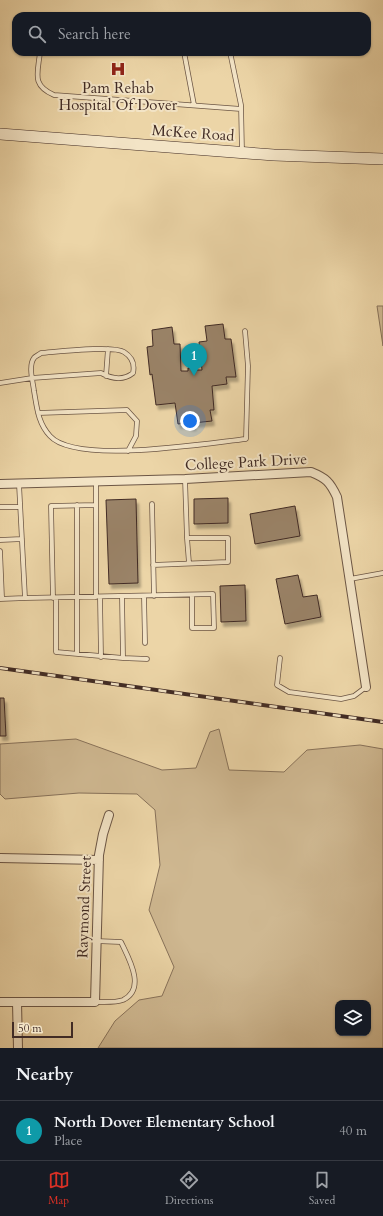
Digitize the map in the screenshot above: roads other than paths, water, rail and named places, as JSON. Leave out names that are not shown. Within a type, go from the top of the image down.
[{"type":"main road","name":"McKee Road","points":[[0,134],[242,152],[383,159]]},
{"type":"street","name":"College Park Drive","points":[[0,484],[185,479],[311,472],[324,477],[332,485],[337,497],[366,687]]},
{"type":"street","name":"Raymond Street","points":[[95,1002],[99,860],[103,834],[109,815]]},
{"type":"street","points":[[0,858],[99,860]]},
{"type":"street","points":[[0,1002],[95,1002]]},
{"type":"street","points":[[17,1002],[18,1048]]},
{"type":"lane","points":[[40,56],[38,81],[44,90],[54,95],[241,109]]},
{"type":"lane","points":[[185,56],[194,105]]},
{"type":"lane","points":[[231,56],[241,109],[242,152]]},
{"type":"lane","points":[[0,384],[32,378],[101,373],[106,376],[119,379],[128,377],[133,373],[134,367],[132,359],[124,351],[108,349],[41,353],[34,358],[31,364],[32,378],[38,413],[40,422],[51,437],[64,445],[83,449],[128,451],[246,438],[248,366],[245,331]]},
{"type":"lane","points":[[106,376],[108,349]]},
{"type":"lane","points":[[38,413],[127,410],[137,421],[136,436],[128,451]]},
{"type":"lane","points":[[185,479],[189,564]]},
{"type":"lane","points":[[96,482],[98,597],[101,657]]},
{"type":"lane","points":[[18,484],[25,598]]},
{"type":"lane","points":[[152,504],[154,596]]},
{"type":"lane","points":[[77,505],[78,654]]},
{"type":"lane","points":[[96,505],[51,506],[56,652],[101,657],[147,659]]},
{"type":"lane","points":[[0,507],[20,507]]},
{"type":"lane","points":[[153,565],[228,562],[228,538],[187,538]]},
{"type":"lane","points":[[0,540],[22,539]]},
{"type":"lane","points":[[0,551],[1,598],[213,594],[214,628],[192,628],[192,595]]},
{"type":"lane","points":[[349,579],[383,573]]},
{"type":"lane","points":[[122,596],[123,658]]},
{"type":"lane","points":[[144,596],[146,643]]},
{"type":"lane","points":[[280,658],[277,685],[289,692],[341,699],[354,696],[366,687]]},
{"type":"lane","points":[[95,1002],[116,1002],[124,1000],[130,994],[135,985],[134,970],[121,942],[96,941]]},
{"type":"railway","points":[[0,668],[383,722]]},
{"type":"place","name":"Pam Rehab Hospital Of Dover","points":[[118,69]]},
{"type":"place","name":"North Dover Elementary School","points":[[194,376]]}]
